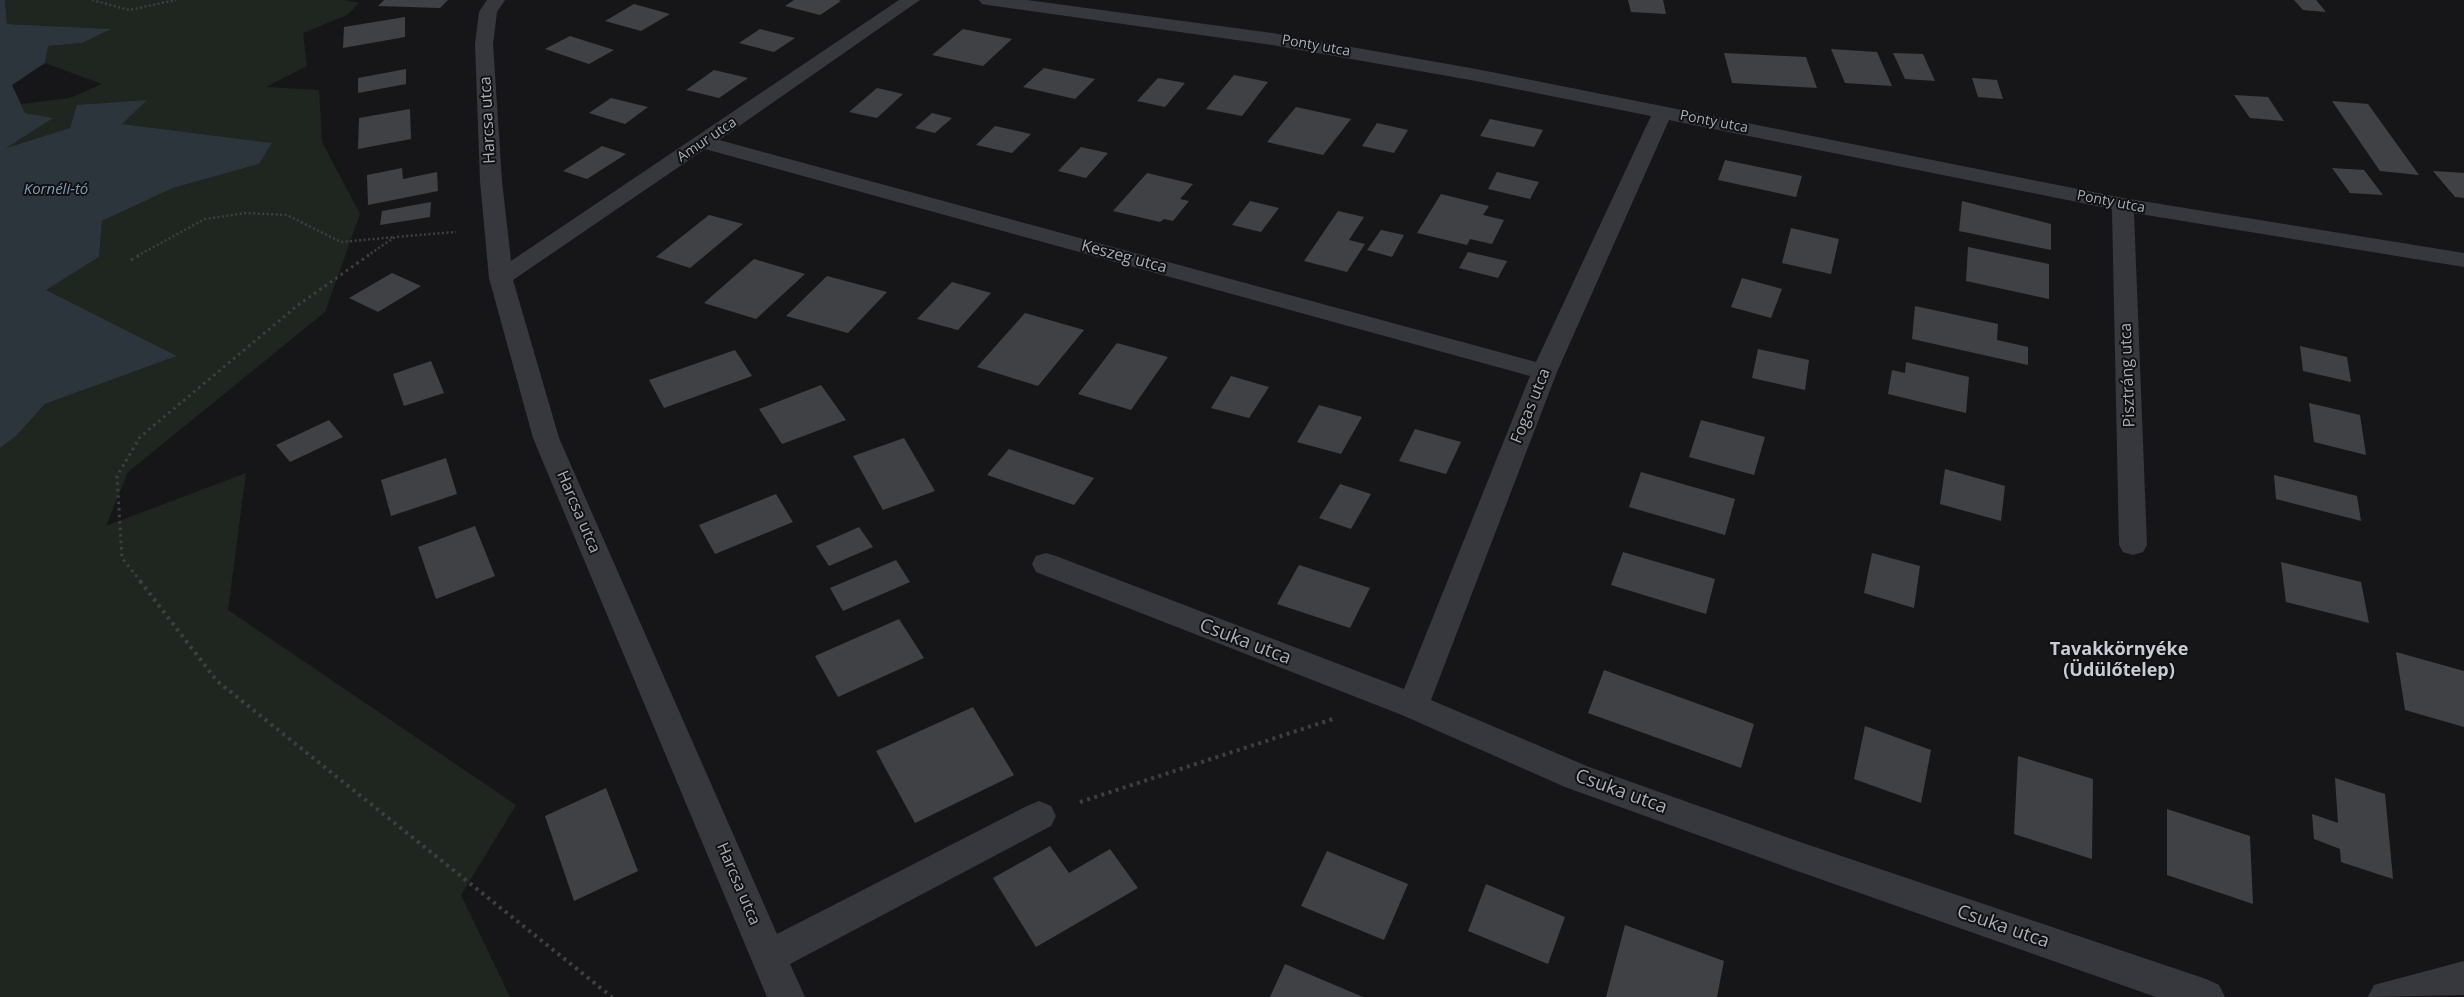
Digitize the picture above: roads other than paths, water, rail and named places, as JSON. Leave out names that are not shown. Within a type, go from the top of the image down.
[{"type":"street","name":"Harcsa utca","points":[[496,0],[488,12],[484,44],[491,181],[501,278],[546,438],[786,997]]},
{"type":"street","name":"Amur utca","points":[[501,278],[911,0]]},
{"type":"street","name":"Ponty utca","points":[[988,0],[1272,39],[1476,75],[2123,205],[2464,260]]},
{"type":"street","name":"Fogas utca","points":[[1403,703],[1544,372],[1663,112]]},
{"type":"street","name":"Keszeg utca","points":[[704,142],[1544,372]]},
{"type":"street","name":"Pisztráng utca","points":[[2123,205],[2133,545]]},
{"type":"street","name":"Ponty utca","points":[[2438,257],[2464,272]]},
{"type":"street","name":"Csuka utca","points":[[1046,564],[1403,703],[1578,777],[1800,857],[2206,997]]},
{"type":"street","points":[[770,956],[1039,816]]},
{"type":"street","points":[[2386,997],[2464,978]]},
{"type":"water","name":"Kornéli-tó","points":[[0,0],[5,0],[7,24],[111,29],[82,43],[48,46],[45,63],[12,85],[25,113],[53,118],[6,148],[70,128],[77,105],[147,100],[122,124],[272,143],[259,164],[173,188],[102,221],[99,257],[46,290],[177,356],[45,404],[16,436],[0,448]]},
{"type":"district","name":"Tavakkörnyéke (Üdülőtelep)","points":[[2119,660]]}]
